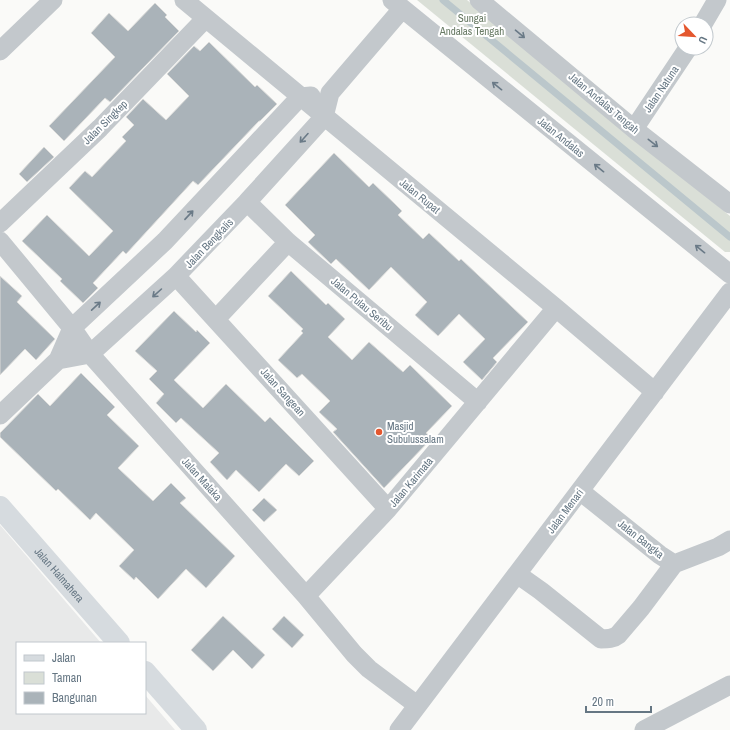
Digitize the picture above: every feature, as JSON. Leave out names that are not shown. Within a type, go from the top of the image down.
[{"type":"street","points":[[0,52],[54,0]]},
{"type":"street","name":"Jalan Rupat","points":[[184,0],[556,308],[655,392]]},
{"type":"street","name":"Jalan Andalas Tengah","points":[[479,0],[634,129],[730,204]]},
{"type":"street","points":[[708,16],[717,0]]},
{"type":"street","name":"Jalan Bengkalis","points":[[90,354],[176,276],[247,202],[324,117],[330,93],[397,4]]},
{"type":"street","name":"Jalan Andalas","points":[[397,4],[730,274]]},
{"type":"street","name":"Jalan Singkep","points":[[0,223],[100,128],[206,18]]},
{"type":"street","name":"Jalan Natuna","points":[[634,129],[683,56]]},
{"type":"street","points":[[0,415],[58,360],[72,328],[165,241],[300,97],[330,93]]},
{"type":"street","name":"Jalan Pulau Seribu","points":[[247,202],[288,242],[478,402]]},
{"type":"street","name":"Jalan Malaka","points":[[0,241],[72,328],[90,354],[306,596],[354,654],[369,670],[417,705]]},
{"type":"street","points":[[216,319],[288,242]]},
{"type":"street","name":"Jalan Sangean","points":[[176,276],[388,509]]},
{"type":"street","name":"Jalan Menari","points":[[399,730],[730,292]]},
{"type":"street","name":"Jalan Karimata","points":[[306,596],[388,509],[556,308]]},
{"type":"street","points":[[58,360],[90,354]]},
{"type":"street","name":"Jalan Bangka","points":[[580,491],[660,555],[674,564],[718,547],[730,540]]},
{"type":"street","name":"Jalan Halmahera","points":[[0,507],[118,642]]},
{"type":"street","points":[[517,574],[541,591],[601,639],[607,639],[614,638],[618,635],[641,608],[674,564]]},
{"type":"street","points":[[146,673],[196,730]]},
{"type":"street","points":[[644,730],[730,685]]},
{"type":"shaded area","points":[[0,525],[100,642],[16,642],[16,714],[146,714],[146,696],[175,730],[0,730]]},
{"type":"green space","name":"Sungai Andalas Tengah","points":[[417,0],[467,0],[730,216],[730,252],[725,252]]},
{"type":"building","points":[[155,3],[167,15],[165,17],[179,31],[110,102],[105,98],[64,141],[49,126],[115,57],[91,33],[109,13],[128,31]]},
{"type":"building","points":[[209,42],[255,87],[257,85],[277,104],[198,185],[193,181],[126,254],[123,251],[93,283],[98,288],[83,303],[60,281],[62,279],[22,241],[47,215],[89,256],[113,231],[69,188],[85,171],[92,177],[126,141],[122,137],[134,125],[126,117],[143,99],[166,120],[189,96],[167,74],[194,46],[200,51]]},
{"type":"building","points":[[44,147],[54,157],[27,182],[19,174]]},
{"type":"building","points":[[334,153],[369,187],[373,183],[395,204],[402,211],[398,215],[423,239],[429,233],[459,261],[461,259],[528,322],[493,358],[497,362],[482,380],[463,362],[485,339],[459,314],[438,336],[415,315],[427,302],[391,267],[369,290],[336,259],[331,264],[308,242],[315,235],[285,205]]},
{"type":"building","points":[[291,271],[326,305],[328,303],[345,319],[328,337],[352,360],[369,342],[403,372],[410,365],[452,406],[426,433],[432,438],[384,488],[333,432],[337,429],[319,412],[330,401],[302,374],[297,378],[278,360],[303,333],[301,331],[303,329],[268,296]]},
{"type":"building","points":[[0,276],[22,296],[17,302],[55,339],[36,360],[25,349],[0,375]]},
{"type":"building","points":[[174,311],[210,343],[174,380],[203,408],[226,384],[265,422],[270,417],[314,461],[299,476],[286,464],[259,492],[236,470],[227,480],[210,462],[219,453],[181,418],[176,423],[156,403],[164,394],[149,379],[157,371],[135,351]]},
{"type":"building","points":[[81,373],[115,407],[107,415],[139,446],[118,468],[153,501],[171,483],[186,498],[180,503],[235,556],[206,588],[186,569],[158,599],[136,577],[134,580],[119,566],[134,550],[96,513],[90,520],[58,489],[56,491],[0,437],[0,433],[38,394],[50,406]]},
{"type":"building","points":[[264,498],[277,510],[264,522],[252,510]]},
{"type":"building","points":[[223,616],[265,655],[252,669],[233,650],[213,671],[191,650]]},
{"type":"building","points":[[284,616],[304,635],[292,648],[272,629]]},
{"type":"waterway","points":[[443,0],[730,237]]},
{"type":"place","name":"Masjid Subulussalam","points":[[379,432]]}]
